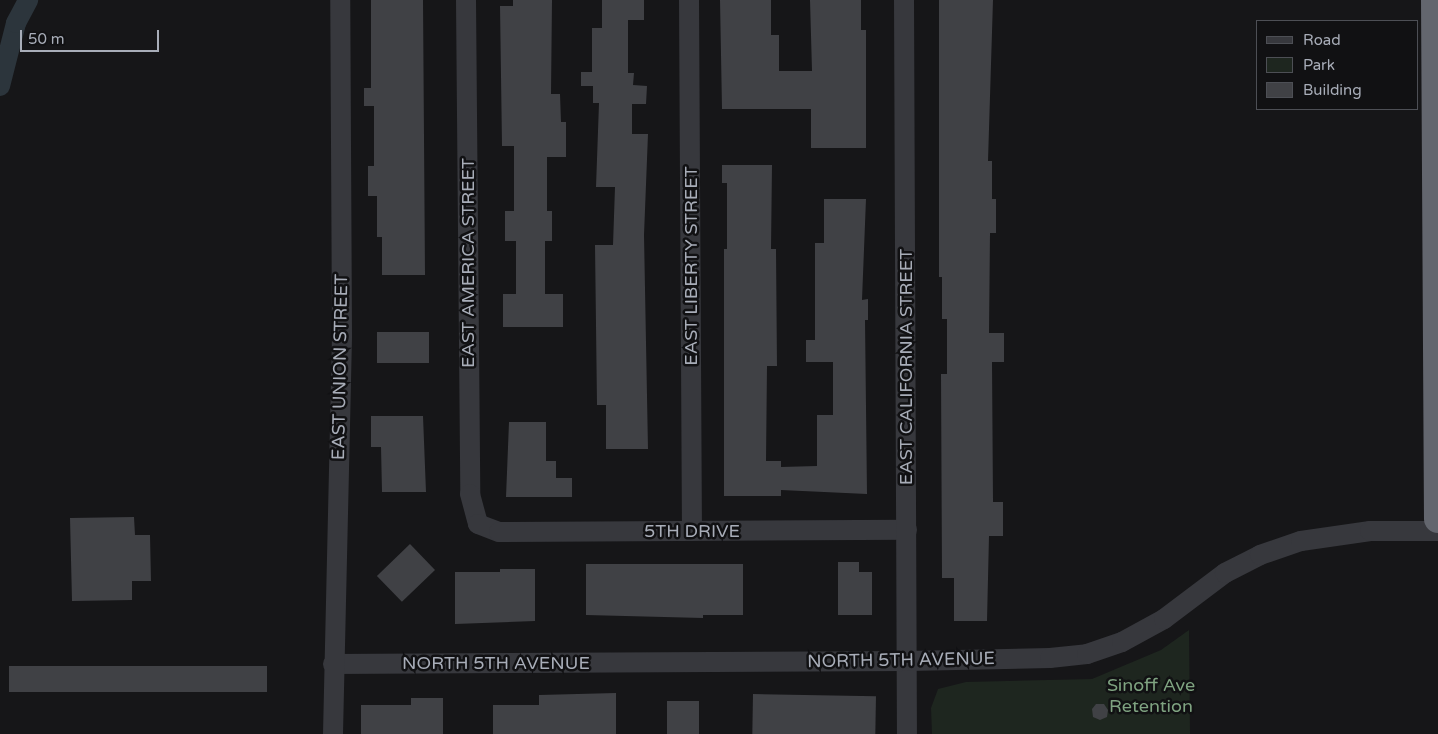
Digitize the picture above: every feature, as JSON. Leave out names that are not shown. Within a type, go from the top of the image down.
[{"type":"highway","points":[[1435,0],[1438,520]]},
{"type":"street","name":"EAST UNION STREET","points":[[333,734],[333,664],[342,335],[340,0]]},
{"type":"street","name":"EAST AMERICA STREET","points":[[466,0],[470,494],[478,524]]},
{"type":"street","name":"EAST LIBERTY STREET","points":[[689,0],[692,531]]},
{"type":"street","name":"EAST CALIFORNIA STREET","points":[[904,0],[907,734]]},
{"type":"street","name":"5TH DRIVE","points":[[478,524],[499,532],[907,530]]},
{"type":"street","name":"NORTH 5TH AVENUE","points":[[333,664],[907,661],[1050,658],[1087,654],[1122,642],[1164,619],[1224,573],[1268,552],[1332,534],[1438,531]]},
{"type":"green space","name":"Sinoff Ave Retention","points":[[1189,630],[1190,734],[932,734],[931,708],[938,689],[966,682],[1092,679],[1161,650]]},
{"type":"building","points":[[371,0],[423,0],[425,275],[382,275],[382,237],[377,237],[377,196],[368,196],[368,166],[374,166],[374,106],[364,106],[364,88],[371,88]]},
{"type":"building","points":[[513,0],[552,0],[551,94],[560,94],[561,122],[566,122],[566,157],[547,157],[547,211],[552,211],[552,241],[545,241],[545,294],[563,294],[563,327],[503,327],[503,294],[516,294],[516,241],[505,241],[505,211],[514,211],[514,146],[502,146],[500,6],[513,6]]},
{"type":"building","points":[[602,0],[644,0],[644,20],[628,20],[628,73],[634,73],[633,85],[647,86],[646,104],[632,104],[632,134],[648,134],[644,235],[648,449],[606,449],[606,405],[597,405],[595,245],[613,245],[615,187],[596,187],[599,103],[593,103],[593,86],[581,86],[581,72],[592,72],[592,28],[602,28]]},
{"type":"building","points":[[720,0],[771,0],[771,35],[779,35],[779,71],[812,71],[810,0],[861,0],[861,30],[866,30],[866,148],[811,148],[811,109],[722,109]]},
{"type":"building","points":[[939,0],[993,0],[988,161],[992,161],[992,199],[996,199],[996,233],[990,233],[989,333],[1004,333],[1004,362],[992,362],[993,502],[1003,502],[1003,536],[989,536],[987,621],[954,621],[954,578],[942,578],[941,374],[947,374],[947,319],[942,319],[942,277],[939,277]]},
{"type":"building","points":[[722,165],[772,165],[771,249],[776,249],[777,366],[767,366],[766,461],[781,461],[781,467],[817,466],[817,415],[833,415],[833,362],[806,362],[806,340],[815,340],[815,243],[824,243],[824,199],[866,199],[862,300],[868,299],[868,320],[865,320],[867,494],[781,490],[781,496],[724,496],[724,249],[727,249],[727,183],[722,183]]},
{"type":"building","points":[[377,332],[429,332],[429,363],[377,363]]},
{"type":"building","points":[[371,416],[423,416],[426,492],[382,492],[381,447],[371,447]]},
{"type":"building","points":[[509,422],[546,422],[546,461],[556,461],[556,478],[572,478],[572,497],[506,497]]},
{"type":"building","points":[[134,517],[135,535],[150,535],[151,581],[132,581],[132,600],[72,601],[70,518]]},
{"type":"building","points":[[410,544],[435,570],[402,602],[377,576]]},
{"type":"building","points":[[838,562],[859,562],[859,572],[872,572],[872,615],[838,615]]},
{"type":"building","points":[[586,564],[743,564],[743,615],[703,615],[703,618],[586,615]]},
{"type":"building","points":[[500,569],[535,569],[535,621],[455,624],[455,572],[500,572]]},
{"type":"building","points":[[9,666],[267,666],[267,692],[9,692]]},
{"type":"building","points":[[616,693],[616,734],[493,734],[493,705],[539,705],[539,695]]},
{"type":"building","points":[[753,694],[876,696],[875,734],[752,734]]},
{"type":"building","points":[[411,698],[443,698],[443,734],[361,734],[361,705],[411,705]]},
{"type":"building","points":[[667,701],[699,701],[699,734],[667,734]]},
{"type":"building","points":[[1096,704],[1104,704],[1108,710],[1107,717],[1100,720],[1093,717],[1092,709]]},
{"type":"waterway","points":[[0,86],[16,23],[28,0]]}]
